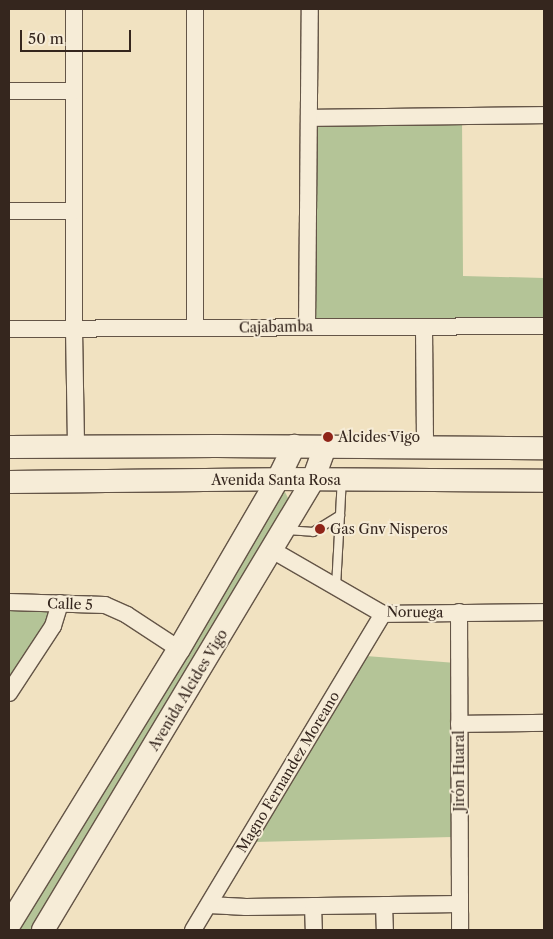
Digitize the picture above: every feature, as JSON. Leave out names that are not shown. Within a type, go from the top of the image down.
[{"type":"street","points":[[74,9],[76,447]]},
{"type":"street","points":[[195,9],[195,328]]},
{"type":"street","points":[[308,327],[310,9]]},
{"type":"street","points":[[9,91],[74,91]]},
{"type":"street","points":[[309,118],[544,115]]},
{"type":"street","points":[[9,211],[74,211]]},
{"type":"street","name":"Cajabamba","points":[[9,329],[544,326]]},
{"type":"street","points":[[424,327],[425,447]]},
{"type":"street","points":[[9,447],[294,446],[544,448]]},
{"type":"street","name":"Avenida Alcides Vigo","points":[[9,925],[179,649],[278,479],[294,446]]},
{"type":"street","name":"Avenida Alcides Vigo","points":[[43,930],[284,530],[313,480],[325,447]]},
{"type":"street","name":"Avenida Santa Rosa","points":[[9,482],[278,479],[544,481]]},
{"type":"street","name":"Noruega","points":[[272,550],[383,614],[544,612]]},
{"type":"street","name":"Calle 5","points":[[9,602],[105,605],[127,615],[179,649]]},
{"type":"street","points":[[9,693],[53,626],[60,603]]},
{"type":"street","name":"Jirón Huaral","points":[[459,612],[460,930]]},
{"type":"street","name":"Magno Fernandez Moreano","points":[[193,930],[383,614]]},
{"type":"street","points":[[459,724],[544,723]]},
{"type":"street","points":[[209,905],[460,904]]},
{"type":"street","points":[[384,905],[384,930]]},
{"type":"street","points":[[313,906],[314,930]]},
{"type":"lane","points":[[336,587],[342,480]]},
{"type":"lane","points":[[284,530],[313,532],[340,516]]},
{"type":"green space","points":[[462,116],[463,276],[544,278],[544,326],[307,327],[309,118]]},
{"type":"green space","points":[[285,492],[290,502],[31,930],[13,930],[277,494]]},
{"type":"green space","points":[[9,606],[56,606],[9,688]]},
{"type":"green space","points":[[366,656],[456,663],[452,837],[251,842]]},
{"type":"place","name":"Alcides Vigo","points":[[328,437]]},
{"type":"place","name":"Gas Gnv Nisperos","points":[[320,529]]}]
